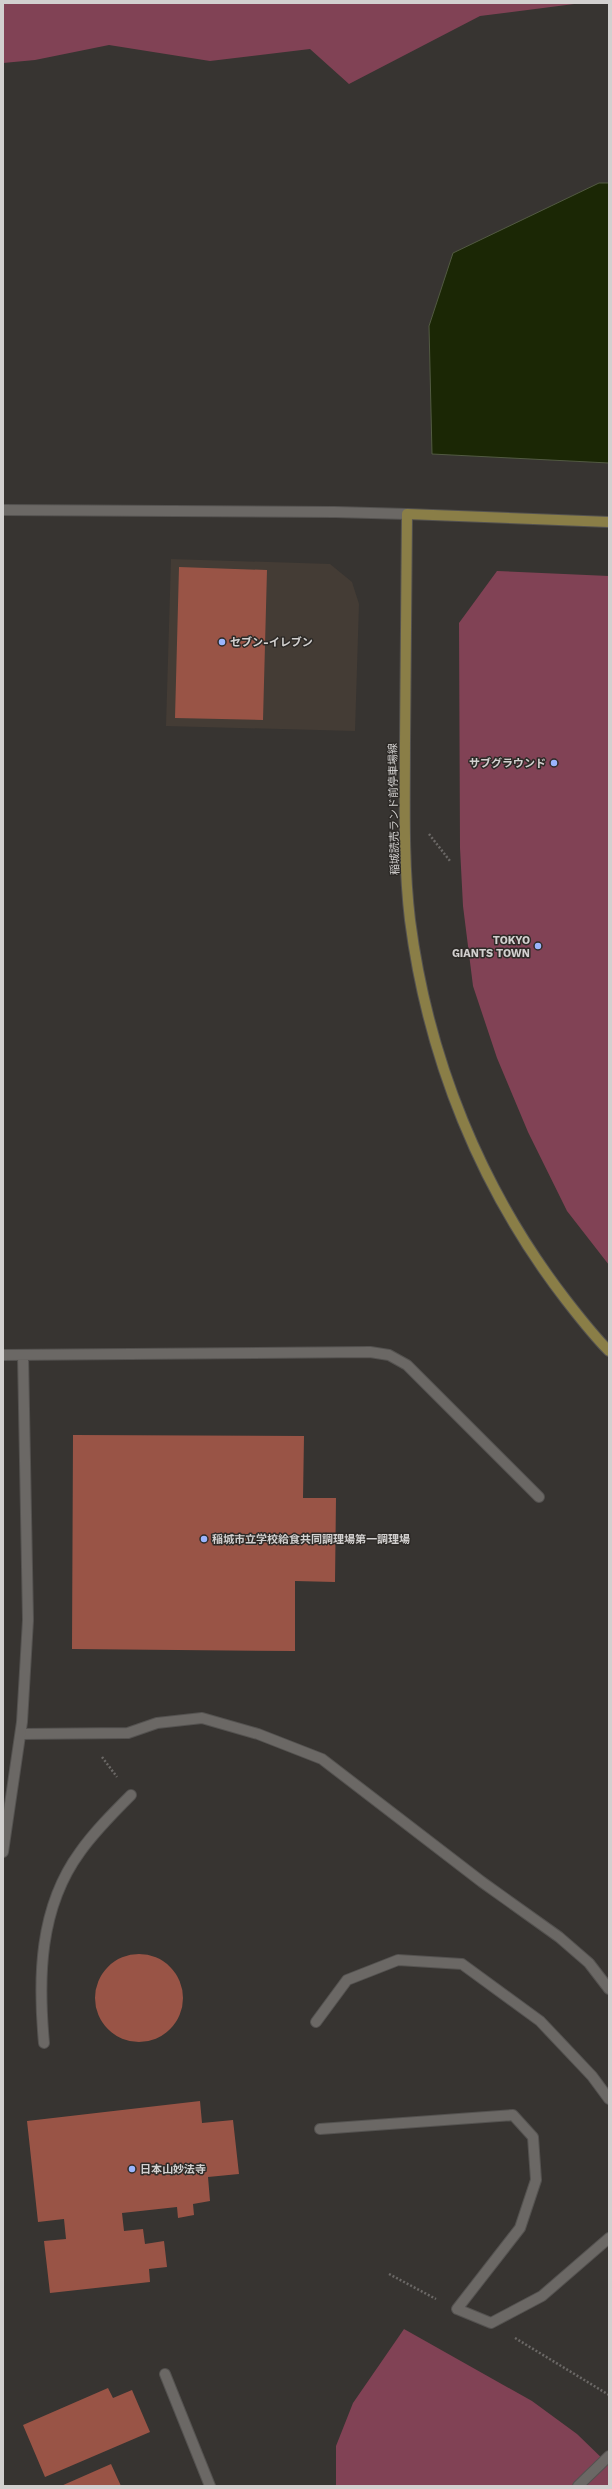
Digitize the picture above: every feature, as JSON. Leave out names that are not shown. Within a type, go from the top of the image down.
[{"type":"main road","points":[[407,514],[609,522]]},
{"type":"main road","name":"稲城読売ランド前停車場線","points":[[407,514],[405,850],[410,920],[420,981],[454,1100],[476,1153],[511,1221],[548,1276],[609,1351]]},
{"type":"street","points":[[3,510],[327,512],[407,514]]},
{"type":"street","points":[[3,1355],[370,1352],[389,1355],[408,1365],[539,1498]]},
{"type":"street","points":[[3,1852],[21,1734],[28,1620],[23,1355]]},
{"type":"street","points":[[21,1734],[128,1733],[157,1723],[202,1718],[258,1734],[322,1758],[482,1882],[559,1937],[589,1963],[609,1989]]},
{"type":"street","points":[[44,2043],[40,2004],[41,1966],[47,1924],[60,1886],[79,1853],[131,1795]]},
{"type":"street","points":[[316,2022],[347,1980],[398,1960],[462,1964],[540,2021],[592,2076],[609,2099]]},
{"type":"street","points":[[320,2130],[513,2115],[533,2137],[536,2180],[520,2228],[457,2309],[491,2323],[542,2296],[609,2238]]},
{"type":"street","points":[[165,2374],[210,2486]]},
{"type":"street","points":[[578,2486],[609,2456]]},
{"type":"path","points":[[85,1734],[131,1795]]},
{"type":"path","points":[[389,2274],[457,2309]]},
{"type":"path","points":[[491,2323],[609,2395]]},
{"type":"shaded area","points":[[3,3],[582,3],[480,16],[349,84],[310,49],[210,61],[109,45],[35,60],[3,63]]},
{"type":"shaded area","points":[[599,183],[609,183],[609,463],[432,454],[429,326],[453,253]]},
{"type":"shaded area","points":[[171,559],[330,564],[352,582],[359,604],[355,731],[166,726]]},
{"type":"shaded area","name":"TOKYO GIANTS TOWN","points":[[497,571],[609,576],[609,1265],[567,1211],[528,1132],[497,1058],[473,986],[463,906],[460,848],[459,623]]},
{"type":"shaded area","points":[[404,2329],[532,2401],[577,2434],[609,2465],[609,2486],[336,2486],[336,2446],[353,2403]]},
{"type":"building","points":[[179,567],[267,570],[263,720],[175,718]]},
{"type":"building","name":"稲城市立学校給食共同調理場第一調理場","points":[[73,1435],[304,1436],[303,1498],[336,1498],[335,1582],[295,1581],[295,1651],[72,1649]]},
{"type":"building","points":[[139,1954],[156,1957],[170,1967],[180,1981],[183,1998],[180,2015],[170,2029],[156,2039],[139,2042],[122,2039],[108,2029],[98,2015],[95,1998],[98,1981],[108,1967],[122,1957]]},
{"type":"building","points":[[200,2101],[202,2123],[233,2120],[239,2174],[208,2177],[210,2201],[193,2204],[194,2215],[178,2218],[177,2207],[122,2213],[124,2231],[143,2229],[145,2244],[164,2241],[167,2267],[149,2269],[150,2282],[50,2293],[44,2241],[66,2239],[64,2219],[38,2222],[27,2121]]},
{"type":"building","points":[[108,2388],[113,2398],[132,2390],[150,2432],[45,2477],[23,2425]]},
{"type":"building","points":[[111,2464],[121,2486],[61,2486]]},
{"type":"place","name":"セブン-イレブン","points":[[222,642]]},
{"type":"place","name":"サブグラウンド","points":[[554,763]]},
{"type":"place","name":"TOKYO GIANTS TOWN","points":[[538,946]]},
{"type":"place","name":"稲城市立学校給食共同調理場第一調理場","points":[[204,1539]]},
{"type":"place","name":"日本山妙法寺","points":[[132,2169]]}]
